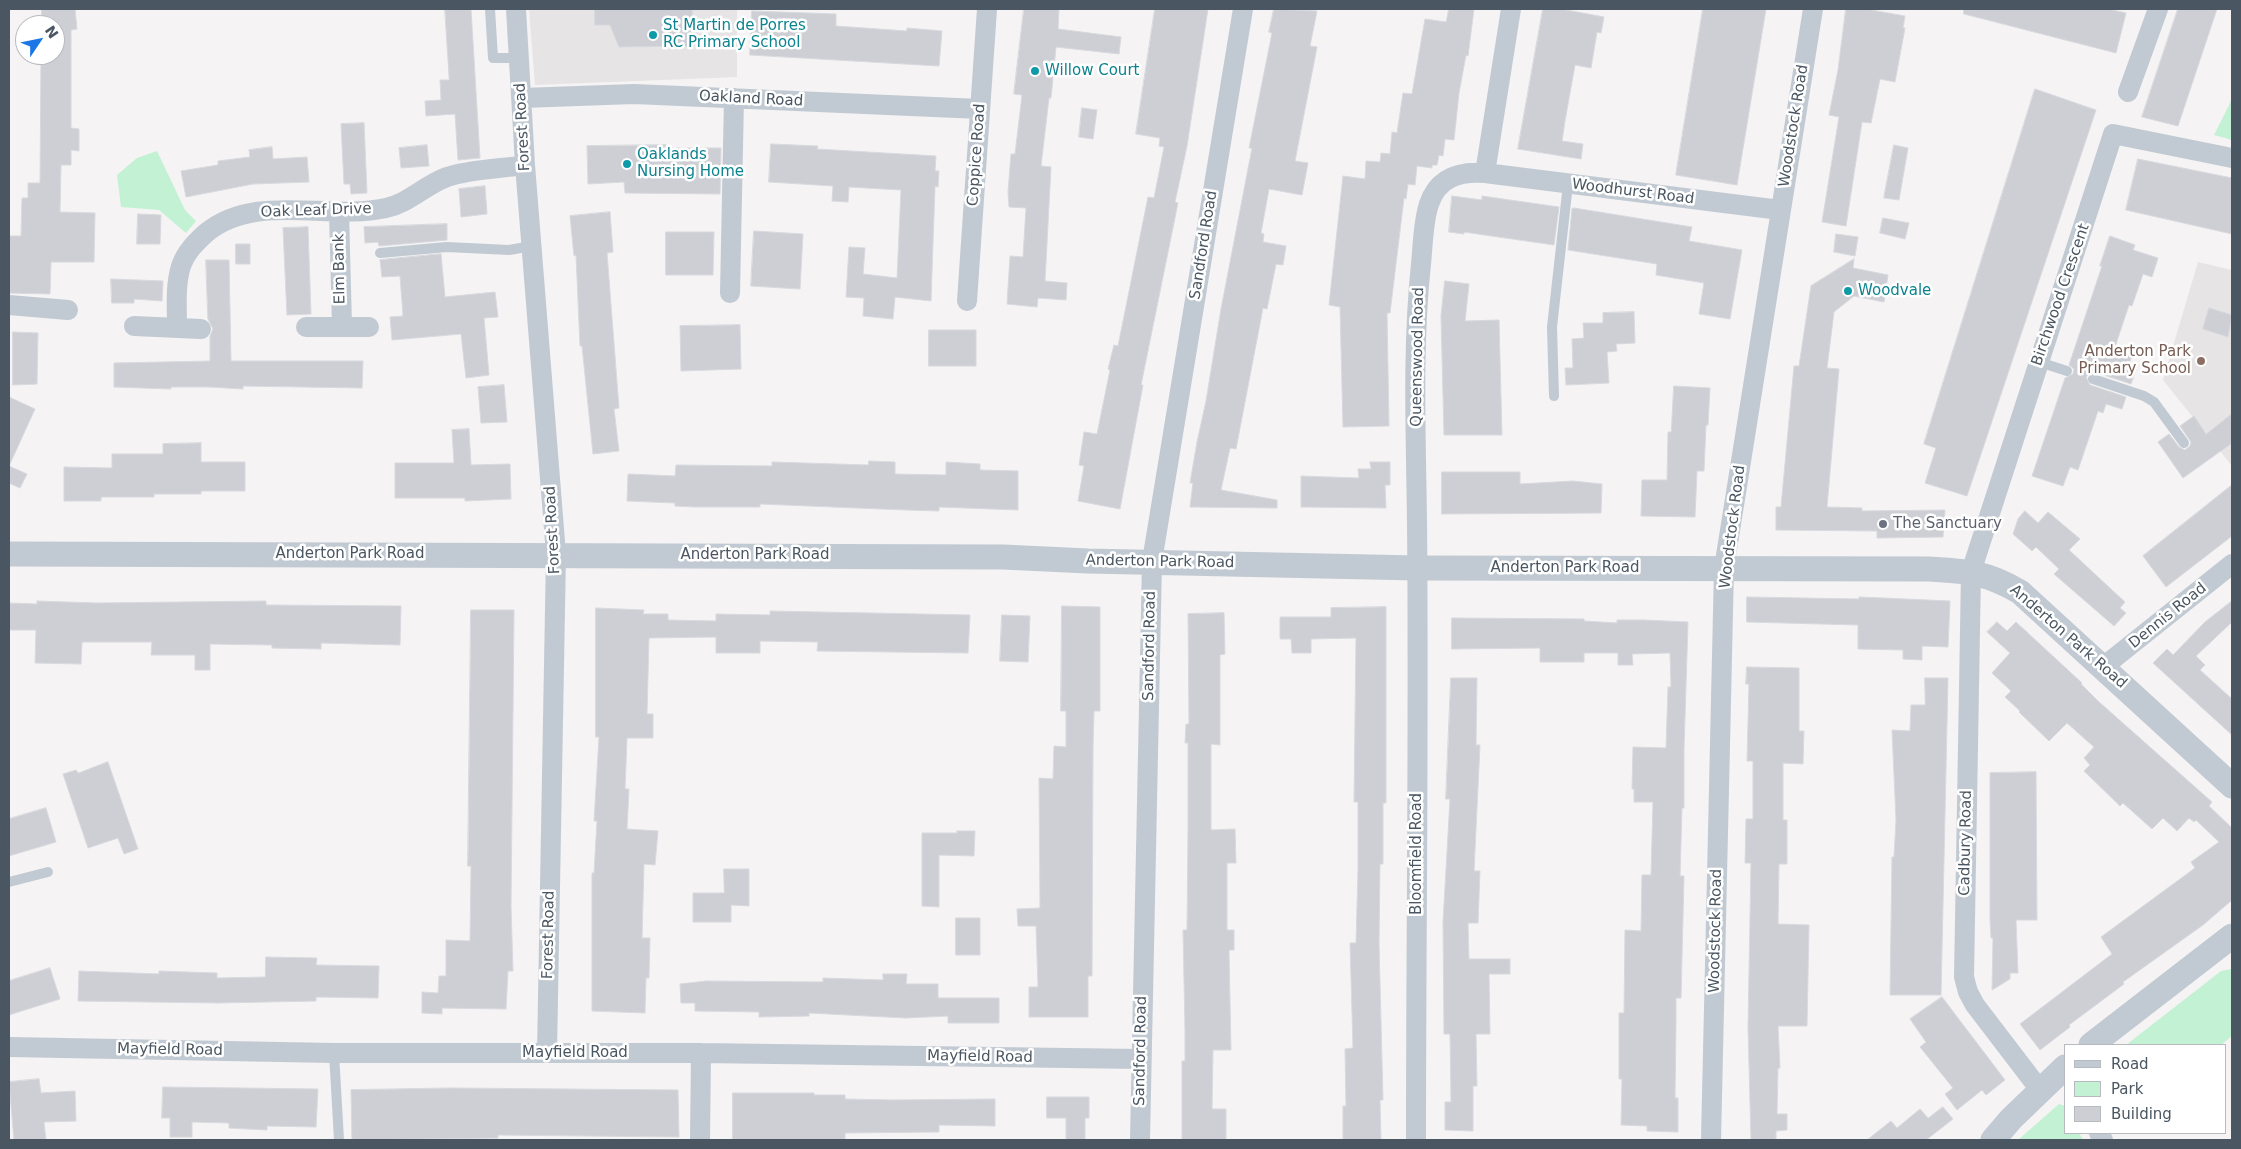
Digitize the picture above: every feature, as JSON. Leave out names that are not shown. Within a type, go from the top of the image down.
[{"type":"street","name":"Forest Road","points":[[516,9],[526,166],[556,554],[547,1053]]},
{"type":"street","name":"Coppice Road","points":[[967,301],[987,9]]},
{"type":"street","name":"Sandford Road","points":[[1140,1140],[1152,561],[1243,9]]},
{"type":"street","points":[[1485,173],[1511,9]]},
{"type":"street","name":"Woodstock Road","points":[[1711,1140],[1724,568],[1813,9]]},
{"type":"street","points":[[2128,92],[2158,9]]},
{"type":"street","name":"Oakland Road","points":[[522,98],[634,94],[980,109]]},
{"type":"street","points":[[730,293],[734,98]]},
{"type":"street","name":"Birchwood Crescent","points":[[1971,572],[2113,134],[2232,158]]},
{"type":"street","name":"Oak Leaf Drive","points":[[176,327],[178,284],[182,265],[189,250],[215,227],[233,216],[260,211],[339,212],[387,208],[404,202],[445,178],[458,174],[526,166]]},
{"type":"street","name":"Queenswood Road","points":[[1417,568],[1415,314],[1425,221],[1433,195],[1447,180],[1457,174],[1468,171],[1485,173]]},
{"type":"street","name":"Woodhurst Road","points":[[1485,173],[1780,210]]},
{"type":"street","name":"Elm Bank","points":[[339,212],[342,326]]},
{"type":"street","points":[[9,306],[68,310]]},
{"type":"street","points":[[134,326],[201,329]]},
{"type":"street","name":"Elm Bank","points":[[306,327],[369,327]]},
{"type":"street","name":"Anderton Park Road","points":[[9,554],[556,554],[993,557],[1417,568],[1928,568],[1971,572],[1997,578],[2020,592],[2232,786]]},
{"type":"street","name":"Dennis Road","points":[[2103,667],[2232,564]]},
{"type":"street","name":"Bloomfield Road","points":[[1416,1140],[1417,568]]},
{"type":"street","name":"Cadbury Road","points":[[1971,572],[1964,977],[1968,992],[1975,1005],[2040,1090]]},
{"type":"street","points":[[2092,1044],[2232,936]]},
{"type":"street","name":"Mayfield Road","points":[[9,1047],[334,1053],[701,1053],[1141,1059]]},
{"type":"street","points":[[700,1140],[701,1053]]},
{"type":"street","points":[[1993,1140],[2011,1118],[2064,1068]]},
{"type":"lane","points":[[490,9],[493,58],[519,58]]},
{"type":"lane","points":[[1554,396],[1552,327],[1568,184]]},
{"type":"lane","points":[[380,253],[447,247],[509,250],[532,246]]},
{"type":"lane","points":[[2039,362],[2067,371]]},
{"type":"lane","points":[[2093,379],[2144,396],[2154,402],[2184,444]]},
{"type":"lane","points":[[9,882],[48,872]]},
{"type":"lane","points":[[334,1053],[339,1140]]},
{"type":"shaded area","points":[[529,9],[737,9],[737,77],[535,85]]},
{"type":"shaded area","name":"Anderton Park Primary School","points":[[2198,262],[2232,270],[2232,466],[2163,380]]},
{"type":"green space","points":[[2232,99],[2232,140],[2214,135]]},
{"type":"green space","points":[[157,151],[185,210],[196,221],[186,233],[159,210],[121,207],[117,175],[137,158]]},
{"type":"green space","points":[[2232,969],[2232,1036],[2222,1044],[2127,1044],[2221,971]]},
{"type":"green space","points":[[2059,1104],[2064,1106],[2064,1134],[2080,1134],[2083,1140],[2018,1140]]},
{"type":"building","points":[[42,9],[75,9],[77,29],[71,30],[71,128],[79,129],[79,151],[71,150],[71,165],[61,165],[60,212],[95,213],[94,262],[51,262],[50,294],[9,293],[9,236],[21,236],[22,198],[28,198],[28,183],[40,183],[41,65],[65,65],[65,15],[42,15]]},
{"type":"building","points":[[445,9],[471,9],[480,158],[458,160],[455,114],[426,116],[425,101],[441,100],[440,80],[449,80]]},
{"type":"building","name":"St Martin de Porres RC Primary School","points":[[595,9],[692,9],[693,46],[619,47],[610,25],[595,25]]},
{"type":"building","points":[[1024,9],[1059,9],[1058,29],[1121,37],[1119,54],[1056,47],[1041,166],[1051,167],[1045,281],[1067,283],[1066,300],[1038,298],[1037,307],[1007,304],[1010,256],[1023,257],[1026,208],[1009,207],[1008,192],[1011,154],[1015,154],[1022,95],[1014,94]]},
{"type":"building","points":[[1155,9],[1208,9],[1187,146],[1175,202],[1178,203],[1141,385],[1143,385],[1120,509],[1078,501],[1084,466],[1079,465],[1084,432],[1097,434],[1110,370],[1108,369],[1114,345],[1118,346],[1148,197],[1154,198],[1164,147],[1159,146],[1160,138],[1136,134]]},
{"type":"building","points":[[1274,9],[1317,11],[1310,46],[1317,47],[1295,161],[1308,163],[1302,195],[1269,189],[1261,233],[1264,234],[1263,242],[1286,246],[1283,265],[1276,264],[1267,309],[1263,308],[1236,449],[1230,448],[1221,490],[1277,500],[1277,508],[1190,507],[1193,483],[1190,483],[1252,148],[1249,148],[1272,33],[1269,32]]},
{"type":"building","points":[[1449,9],[1474,9],[1468,56],[1466,55],[1459,93],[1454,140],[1445,139],[1443,156],[1439,155],[1437,165],[1432,165],[1432,168],[1417,166],[1415,185],[1408,184],[1406,199],[1404,198],[1390,313],[1387,313],[1389,426],[1343,427],[1340,307],[1329,305],[1343,176],[1365,179],[1366,161],[1380,162],[1381,153],[1390,154],[1392,132],[1397,133],[1403,93],[1412,94],[1425,19],[1446,22]]},
{"type":"building","points":[[1543,9],[1561,9],[1604,17],[1601,33],[1597,32],[1591,68],[1575,65],[1565,121],[1562,141],[1583,144],[1581,159],[1518,149]]},
{"type":"building","points":[[1703,9],[1766,9],[1737,185],[1676,175]]},
{"type":"building","points":[[1846,9],[1866,9],[1905,16],[1903,28],[1905,28],[1895,82],[1880,79],[1871,123],[1862,122],[1846,226],[1822,222],[1839,117],[1829,115],[1838,70]]},
{"type":"building","points":[[1964,9],[2108,9],[2126,13],[2116,53],[1964,14]]},
{"type":"building","points":[[2178,9],[2217,9],[2178,126],[2142,117]]},
{"type":"building","points":[[752,11],[836,14],[836,26],[907,31],[907,28],[942,31],[939,66],[750,55]]},
{"type":"building","points":[[2035,89],[2096,110],[1967,496],[1925,483],[1936,448],[1924,444]]},
{"type":"building","points":[[1082,108],[1097,110],[1093,139],[1079,137]]},
{"type":"building","points":[[364,123],[367,193],[351,194],[350,184],[344,184],[341,124]]},
{"type":"building","points":[[771,144],[818,146],[817,149],[936,156],[935,171],[939,171],[938,187],[935,186],[931,301],[895,297],[893,319],[863,316],[864,298],[846,297],[849,247],[865,248],[863,274],[897,278],[901,190],[849,187],[848,202],[832,201],[833,186],[769,182]]},
{"type":"building","points":[[427,145],[429,166],[401,168],[399,148]]},
{"type":"building","points":[[666,145],[666,148],[721,148],[720,194],[625,193],[624,182],[588,184],[587,146]]},
{"type":"building","points":[[1894,145],[1908,148],[1899,200],[1884,198]]},
{"type":"building","points":[[272,147],[273,159],[307,157],[309,182],[253,184],[186,197],[181,171],[218,165],[218,161],[250,157],[249,150]]},
{"type":"building","points":[[2138,159],[2232,178],[2232,234],[2126,210]]},
{"type":"building","points":[[485,186],[487,214],[461,217],[459,189]]},
{"type":"building","points":[[1452,196],[1482,200],[1482,196],[1559,207],[1554,245],[1464,232],[1464,234],[1449,232]]},
{"type":"building","points":[[1572,209],[1692,227],[1689,241],[1742,250],[1730,319],[1699,314],[1704,283],[1656,275],[1657,264],[1568,250]]},
{"type":"building","points":[[610,212],[613,252],[607,253],[619,408],[614,409],[619,451],[593,454],[582,346],[580,346],[576,255],[574,256],[570,216]]},
{"type":"building","points":[[138,214],[161,215],[160,244],[137,244]]},
{"type":"building","points":[[1883,218],[1909,223],[1905,239],[1880,233]]},
{"type":"building","points":[[447,224],[447,240],[379,246],[378,242],[365,243],[364,227]]},
{"type":"building","points":[[308,227],[311,314],[287,315],[283,228]]},
{"type":"building","points":[[754,231],[803,234],[800,289],[751,286]]},
{"type":"building","points":[[666,232],[714,232],[713,275],[666,275]]},
{"type":"building","points":[[1836,234],[1858,237],[1855,256],[1834,252]]},
{"type":"building","points":[[2110,236],[2135,245],[2133,250],[2158,258],[2152,277],[2143,274],[2132,306],[2129,305],[2114,350],[2132,356],[2129,364],[2137,367],[2131,384],[2095,372],[2086,377],[2090,385],[2126,397],[2122,409],[2106,404],[2103,413],[2098,411],[2078,470],[2070,467],[2063,486],[2032,476],[2065,378],[2073,374],[2074,369],[2069,365]]},
{"type":"building","points":[[236,244],[250,244],[250,264],[236,264]]},
{"type":"building","points":[[441,254],[445,297],[495,292],[498,317],[484,318],[489,375],[466,378],[461,334],[392,340],[390,317],[403,316],[400,276],[382,277],[380,260]]},
{"type":"building","points":[[1854,259],[1853,268],[1888,275],[1884,302],[1854,296],[1834,312],[1827,368],[1839,369],[1827,507],[1862,508],[1862,511],[1945,510],[1943,537],[1877,538],[1877,531],[1776,530],[1776,507],[1781,507],[1794,366],[1799,366],[1811,286]]},
{"type":"building","points":[[206,260],[229,260],[231,361],[363,361],[362,388],[243,386],[243,389],[171,387],[171,389],[114,387],[114,363],[210,361],[210,336],[213,329],[208,319]]},
{"type":"building","points":[[111,279],[163,281],[162,301],[134,299],[134,303],[112,303]]},
{"type":"building","points":[[1445,281],[1469,284],[1465,321],[1499,320],[1502,435],[1444,435],[1441,316]]},
{"type":"building","points":[[2209,308],[2232,315],[2228,337],[2203,329]]},
{"type":"building","points":[[1634,312],[1635,343],[1616,344],[1617,351],[1607,352],[1609,383],[1566,385],[1565,368],[1573,368],[1572,339],[1584,338],[1583,323],[1603,323],[1603,313]]},
{"type":"building","points":[[740,325],[741,369],[681,371],[680,326]]},
{"type":"building","points":[[929,330],[976,330],[976,366],[929,366]]},
{"type":"building","points":[[13,332],[38,333],[37,384],[13,385]]},
{"type":"building","points":[[504,385],[507,422],[481,423],[478,387]]},
{"type":"building","points":[[1674,386],[1710,388],[1704,471],[1697,471],[1695,517],[1641,516],[1642,480],[1667,480],[1668,432],[1671,432]]},
{"type":"building","points":[[9,397],[35,409],[9,466]]},
{"type":"building","points":[[2232,414],[2232,443],[2183,478],[2158,442],[2169,434],[2179,447],[2185,450],[2190,446],[2191,442],[2180,426],[2194,416],[2206,434]]},
{"type":"building","points":[[469,429],[471,465],[510,464],[511,499],[465,501],[465,498],[395,498],[395,463],[454,463],[452,430]]},
{"type":"building","points":[[201,443],[201,462],[245,462],[245,491],[201,491],[201,494],[154,494],[154,497],[101,497],[101,501],[64,501],[64,467],[112,468],[112,454],[163,454],[163,444]]},
{"type":"building","points":[[869,461],[895,462],[895,474],[946,475],[946,462],[980,464],[980,470],[1018,471],[1018,510],[939,507],[939,511],[760,504],[760,507],[695,507],[675,506],[675,503],[627,501],[628,474],[675,476],[676,465],[772,466],[772,462],[868,465]]},
{"type":"building","points":[[1370,462],[1390,462],[1390,485],[1385,485],[1386,508],[1301,507],[1301,476],[1359,478],[1358,469],[1371,469]]},
{"type":"building","points":[[9,466],[27,474],[20,488],[9,483]]},
{"type":"building","points":[[1442,472],[1520,472],[1520,484],[1573,481],[1602,484],[1601,513],[1442,514]]},
{"type":"building","points":[[2232,485],[2232,536],[2166,587],[2143,556]]},
{"type":"building","points":[[2025,511],[2038,523],[2048,512],[2080,539],[2069,550],[2125,602],[2120,608],[2126,613],[2114,626],[2054,574],[2059,569],[2036,547],[2032,551],[2013,534],[2018,519]]},
{"type":"building","points":[[1747,597],[1859,599],[1859,597],[1950,601],[1948,647],[1922,646],[1922,660],[1903,659],[1903,650],[1858,649],[1858,625],[1747,622]]},
{"type":"building","points":[[37,601],[97,603],[266,601],[266,605],[401,606],[400,645],[321,643],[321,649],[272,648],[272,645],[210,644],[210,670],[195,670],[195,655],[151,655],[152,642],[82,642],[81,664],[35,663],[36,630],[9,630],[9,603],[37,604]]},
{"type":"building","points":[[2232,601],[2232,622],[2196,656],[2205,665],[2200,670],[2232,699],[2232,735],[2153,663],[2167,649],[2173,655],[2205,622]]},
{"type":"building","points":[[1062,606],[1100,607],[1100,711],[1094,711],[1093,748],[1092,976],[1088,976],[1088,1017],[1029,1017],[1029,987],[1038,987],[1036,926],[1018,926],[1017,909],[1040,908],[1039,778],[1053,779],[1054,746],[1066,747],[1066,711],[1061,711]]},
{"type":"building","points":[[1386,607],[1386,803],[1383,803],[1383,864],[1380,864],[1379,943],[1383,1100],[1380,1100],[1381,1140],[1343,1140],[1343,1106],[1346,1106],[1345,1049],[1353,1048],[1350,943],[1356,943],[1358,870],[1358,802],[1354,802],[1356,638],[1311,639],[1311,653],[1292,653],[1291,639],[1280,639],[1280,617],[1331,617],[1331,608]]},
{"type":"building","points":[[596,608],[644,610],[643,614],[668,614],[668,620],[716,621],[716,614],[770,615],[770,611],[970,615],[968,653],[817,651],[818,642],[760,641],[760,653],[716,653],[716,637],[649,638],[647,714],[653,714],[653,738],[627,738],[625,789],[629,789],[627,829],[658,831],[655,865],[644,864],[642,938],[650,938],[649,978],[646,978],[645,1013],[592,1011],[592,873],[594,873],[597,821],[594,821],[599,737],[596,737]]},
{"type":"building","points":[[471,610],[514,610],[511,906],[513,971],[508,971],[506,1009],[442,1008],[442,1014],[422,1013],[422,992],[438,993],[439,976],[446,976],[446,940],[470,941],[471,866],[468,866]]},
{"type":"building","points":[[1224,613],[1225,654],[1220,655],[1220,745],[1211,744],[1211,830],[1235,829],[1236,863],[1227,863],[1227,930],[1234,930],[1234,950],[1229,950],[1231,1050],[1213,1050],[1212,1109],[1226,1109],[1226,1140],[1182,1140],[1182,1061],[1185,1061],[1183,930],[1187,930],[1188,743],[1185,743],[1186,724],[1189,724],[1188,614]]},
{"type":"building","points":[[1002,615],[1030,616],[1028,662],[1000,661]]},
{"type":"building","points":[[1452,618],[1584,619],[1584,621],[1617,623],[1617,620],[1688,622],[1684,808],[1682,808],[1680,876],[1684,876],[1681,998],[1676,998],[1675,1098],[1678,1098],[1678,1132],[1647,1131],[1647,1126],[1621,1125],[1622,1079],[1619,1079],[1619,1013],[1624,1013],[1625,930],[1641,931],[1642,875],[1651,875],[1653,802],[1634,802],[1634,789],[1632,789],[1633,747],[1666,748],[1668,687],[1671,687],[1670,653],[1632,654],[1633,665],[1618,665],[1618,653],[1584,653],[1584,662],[1540,662],[1540,648],[1452,649]]},
{"type":"building","points":[[1997,622],[2007,631],[2016,622],[2082,683],[2098,701],[2212,802],[2209,806],[2232,828],[2232,900],[2203,925],[2123,982],[2124,984],[2069,1025],[2070,1027],[2040,1050],[2020,1024],[2112,954],[2101,937],[2195,868],[2191,862],[2219,842],[2196,820],[2194,822],[2189,818],[2177,831],[2163,818],[2152,829],[2123,803],[2120,806],[2084,771],[2090,765],[2084,758],[2094,747],[2067,723],[2049,741],[2019,712],[2005,697],[2011,691],[1992,673],[2010,653],[1987,632]]},
{"type":"building","points":[[1747,667],[1799,668],[1799,731],[1804,731],[1803,764],[1783,763],[1783,820],[1787,820],[1787,864],[1779,864],[1778,924],[1809,925],[1807,1026],[1778,1026],[1780,1068],[1778,1068],[1777,1114],[1787,1114],[1787,1130],[1776,1131],[1776,1140],[1751,1140],[1748,1027],[1751,863],[1745,863],[1746,819],[1753,819],[1753,761],[1747,761],[1749,684],[1746,684]]},
{"type":"building","points":[[1451,678],[1477,678],[1476,745],[1480,745],[1474,871],[1480,871],[1478,923],[1468,923],[1469,959],[1510,959],[1510,974],[1489,974],[1490,1034],[1476,1034],[1477,1086],[1473,1086],[1473,1131],[1445,1130],[1445,1102],[1451,1102],[1450,1034],[1444,1034],[1443,922],[1450,799],[1446,799]]},
{"type":"building","points":[[1925,678],[1948,678],[1941,995],[1890,995],[1892,857],[1894,857],[1896,820],[1892,730],[1910,731],[1911,705],[1925,705]]},
{"type":"building","points":[[108,762],[138,849],[124,854],[118,838],[88,848],[63,774],[76,770],[78,773]]},
{"type":"building","points":[[2036,772],[2037,920],[2016,920],[2018,973],[2010,973],[2010,979],[1992,990],[1990,773]]},
{"type":"building","points":[[46,808],[56,842],[9,856],[9,819]]},
{"type":"building","points":[[957,831],[975,831],[974,856],[939,855],[939,907],[922,906],[922,833],[957,833]]},
{"type":"building","points":[[724,869],[749,869],[749,906],[731,905],[731,922],[693,922],[693,893],[724,893]]},
{"type":"building","points":[[956,918],[980,918],[980,955],[956,955]]},
{"type":"building","points":[[266,957],[317,958],[316,965],[379,966],[378,998],[316,997],[316,1001],[218,1003],[78,1001],[79,971],[159,974],[159,971],[217,973],[217,978],[265,977]]},
{"type":"building","points":[[50,968],[60,999],[9,1015],[9,981]]},
{"type":"building","points":[[883,974],[907,974],[906,984],[938,984],[938,998],[999,998],[999,1023],[948,1023],[948,1016],[906,1018],[809,1013],[809,1016],[759,1017],[759,1012],[695,1011],[695,1003],[681,1003],[680,984],[706,981],[823,982],[823,978],[883,980]]},
{"type":"building","points":[[1942,997],[2005,1080],[1986,1095],[1982,1090],[1957,1110],[1945,1094],[1953,1088],[1920,1047],[1926,1042],[1910,1019]]},
{"type":"building","points":[[39,1079],[41,1093],[75,1091],[76,1121],[44,1122],[46,1140],[14,1140],[9,1082]]},
{"type":"building","points":[[163,1087],[318,1089],[316,1127],[267,1126],[267,1130],[229,1128],[229,1123],[192,1122],[192,1137],[170,1137],[170,1118],[162,1118]]},
{"type":"building","points":[[451,1088],[678,1090],[679,1137],[498,1135],[498,1138],[352,1140],[351,1090]]},
{"type":"building","points":[[733,1093],[814,1093],[814,1095],[845,1095],[845,1099],[995,1099],[995,1126],[939,1125],[939,1132],[845,1133],[845,1140],[733,1140]]},
{"type":"building","points":[[1047,1097],[1089,1097],[1089,1118],[1085,1118],[1085,1140],[1066,1140],[1066,1118],[1047,1118]]},
{"type":"building","points":[[1943,1107],[1953,1119],[1926,1140],[1867,1140],[1891,1121],[1897,1128],[1920,1109],[1928,1118]]},
{"type":"place","name":"St Martin de Porres RC Primary School","points":[[653,35]]},
{"type":"place","name":"Willow Court","points":[[1035,71]]},
{"type":"place","name":"Oaklands Nursing Home","points":[[627,164]]},
{"type":"place","name":"Woodvale","points":[[1848,291]]},
{"type":"place","name":"Anderton Park Primary School","points":[[2201,361]]},
{"type":"place","name":"The Sanctuary","points":[[1883,524]]}]
